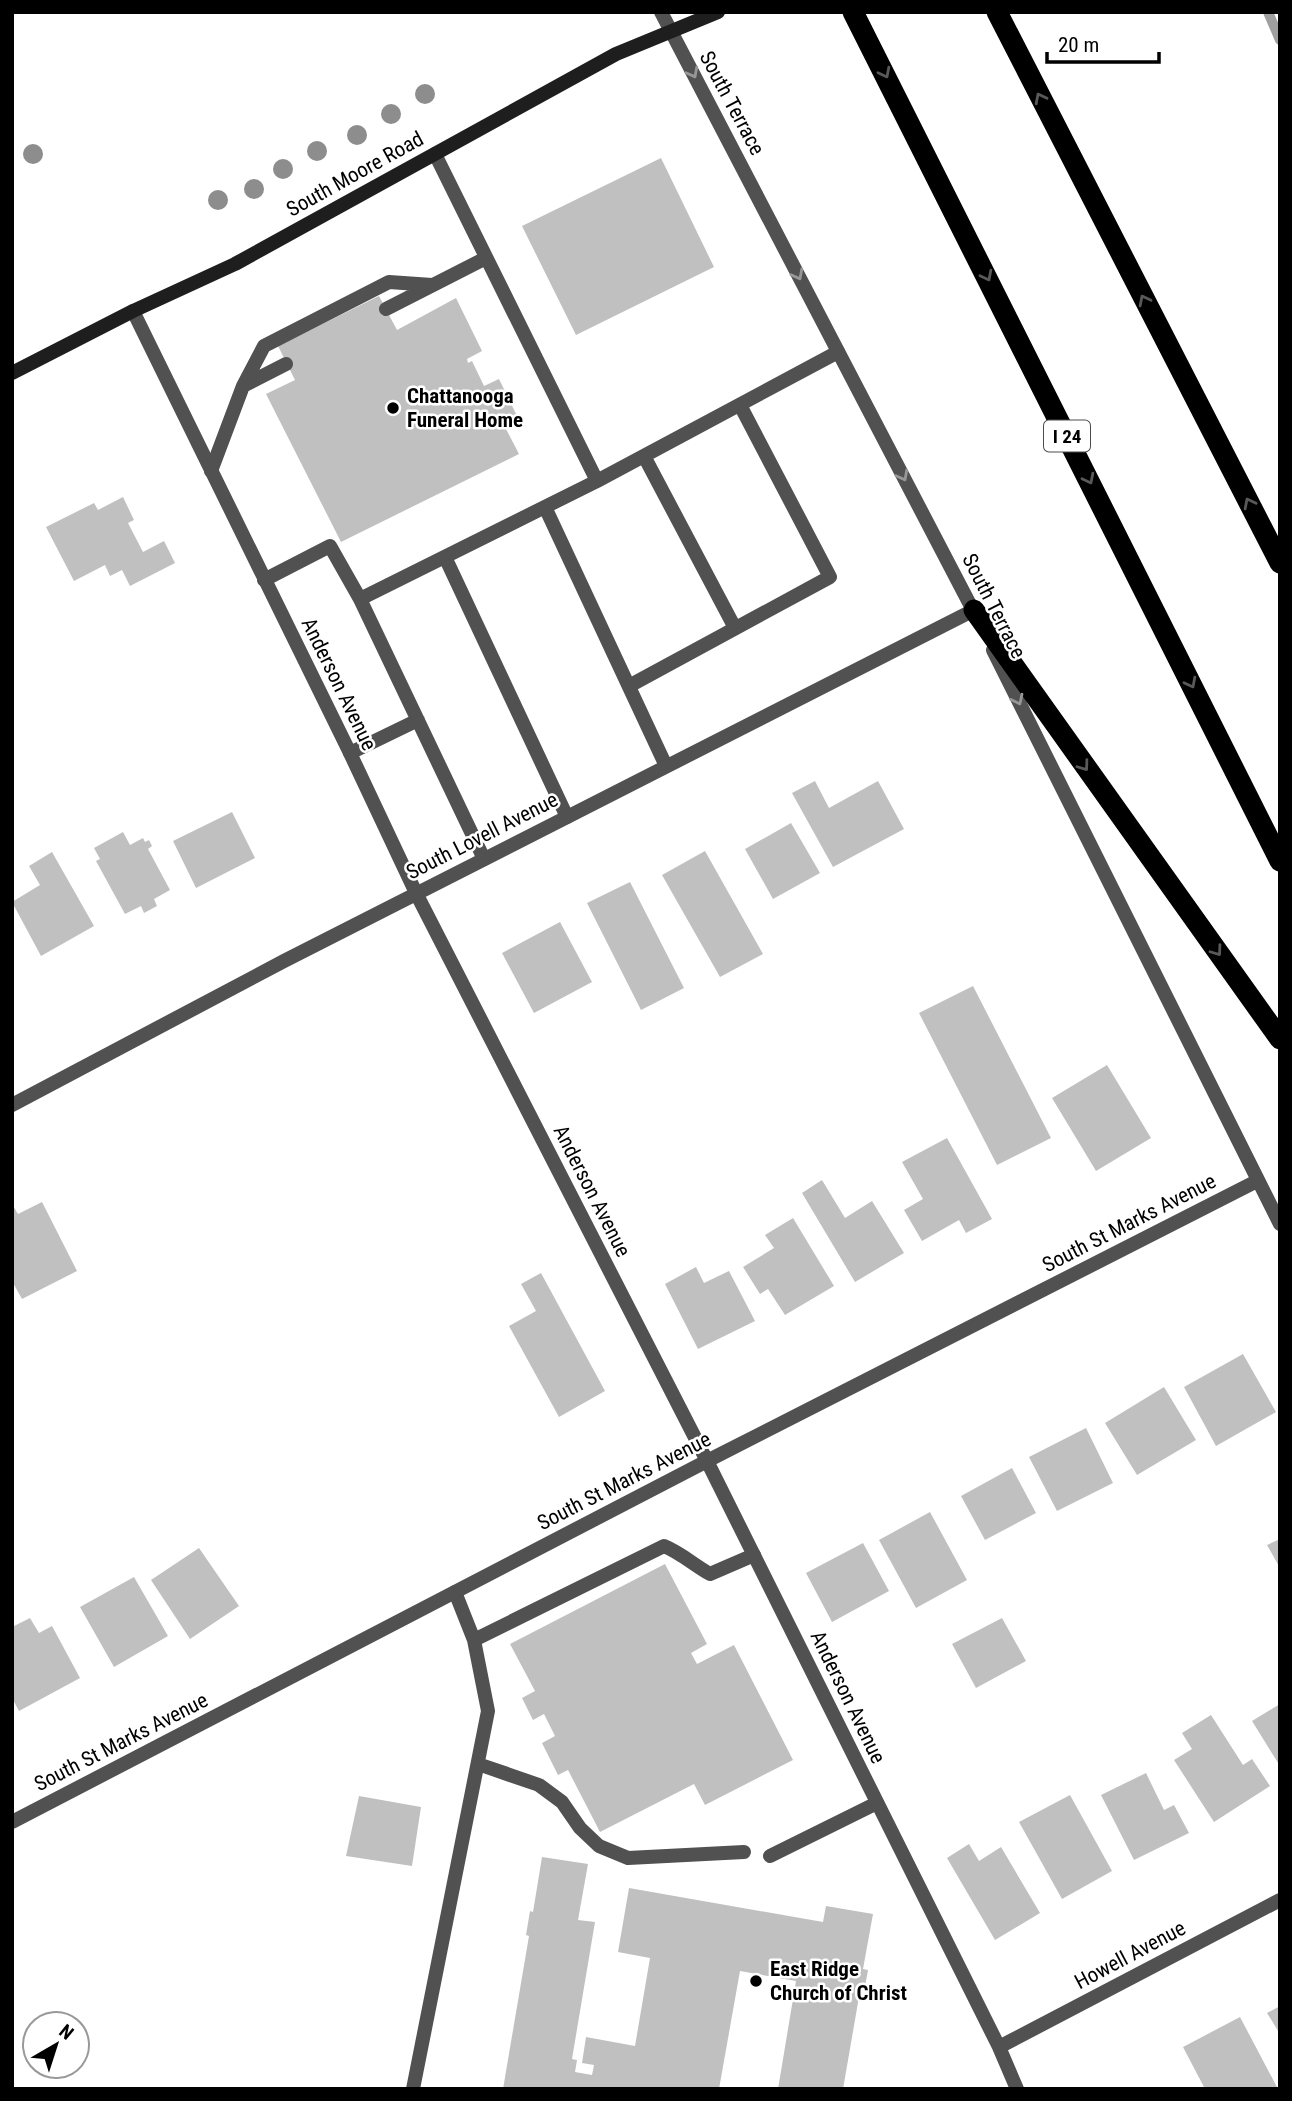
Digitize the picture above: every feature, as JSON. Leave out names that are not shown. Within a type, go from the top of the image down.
[{"type":"highway","name":"I 24","points":[[853,12],[1280,861]]},
{"type":"highway","points":[[997,12],[1280,563]]},
{"type":"highway","points":[[974,610],[1280,1039]]},
{"type":"main road","name":"South Moore Road","points":[[12,373],[133,311],[235,264],[616,54],[719,12]]},
{"type":"street","name":"South Terrace","points":[[662,12],[974,610],[1280,1224]]},
{"type":"street","points":[[435,154],[597,481]]},
{"type":"street","points":[[386,309],[486,258]]},
{"type":"street","points":[[211,471],[243,386],[264,346],[389,282],[432,285]]},
{"type":"street","name":"Anderson Avenue","points":[[133,311],[416,893],[707,1461],[1017,2089]]},
{"type":"street","points":[[360,599],[597,481],[838,352]]},
{"type":"street","points":[[243,386],[286,364]]},
{"type":"street","points":[[629,686],[830,577],[740,405]]},
{"type":"street","points":[[644,456],[735,628]]},
{"type":"street","points":[[545,507],[666,766]]},
{"type":"street","points":[[264,580],[330,546],[360,599],[484,859]]},
{"type":"street","points":[[445,557],[567,817]]},
{"type":"street","name":"South Lovell Avenue","points":[[12,1105],[416,893],[974,610]]},
{"type":"street","points":[[350,753],[418,720]]},
{"type":"street","name":"South St Marks Avenue","points":[[12,1822],[707,1461],[1257,1181]]},
{"type":"street","points":[[474,1640],[664,1546],[683,1554],[710,1574],[754,1555]]},
{"type":"street","points":[[413,2089],[488,1711],[474,1640],[455,1592]]},
{"type":"street","points":[[478,1765],[539,1785],[562,1802],[580,1828],[599,1846],[628,1857],[744,1852]]},
{"type":"street","points":[[770,1856],[877,1803]]},
{"type":"street","name":"Howell Avenue","points":[[999,2048],[1280,1900]]},
{"type":"building","points":[[661,158],[714,267],[576,335],[522,226]]},
{"type":"building","name":"Chattanooga Funeral Home","points":[[379,296],[397,330],[456,298],[482,351],[467,359],[468,363],[472,361],[484,386],[499,379],[520,422],[506,429],[519,454],[341,542],[266,394],[295,380],[278,346]]},
{"type":"building","points":[[123,497],[134,520],[128,523],[143,552],[164,541],[175,563],[130,586],[122,570],[110,576],[105,565],[74,581],[46,527],[94,503],[98,510]]},
{"type":"building","points":[[815,781],[829,808],[878,781],[904,829],[833,867],[792,793]]},
{"type":"building","points":[[232,812],[255,858],[196,888],[173,841]]},
{"type":"building","points":[[791,823],[820,873],[773,899],[745,849]]},
{"type":"building","points":[[123,832],[130,845],[143,838],[145,842],[149,840],[152,846],[148,849],[170,890],[154,899],[157,906],[144,913],[141,906],[125,914],[96,861],[100,859],[94,848]]},
{"type":"building","points":[[705,851],[763,954],[720,977],[662,875]]},
{"type":"building","points":[[52,852],[94,926],[41,956],[12,902],[40,885],[29,866]]},
{"type":"building","points":[[630,882],[684,988],[641,1010],[587,903]]},
{"type":"building","points":[[560,922],[592,982],[534,1013],[502,953]]},
{"type":"building","points":[[973,986],[1051,1138],[997,1165],[919,1013]]},
{"type":"building","points":[[1107,1065],[1151,1138],[1096,1171],[1052,1098]]},
{"type":"building","points":[[947,1138],[992,1219],[966,1233],[959,1220],[922,1241],[904,1210],[923,1199],[902,1162]]},
{"type":"building","points":[[822,1180],[845,1218],[872,1201],[904,1253],[855,1282],[802,1193]]},
{"type":"building","points":[[42,1202],[77,1271],[22,1299],[12,1281],[12,1204],[18,1214]]},
{"type":"building","points":[[793,1218],[834,1286],[785,1315],[768,1289],[760,1294],[743,1267],[774,1248],[765,1235]]},
{"type":"building","points":[[696,1267],[704,1283],[729,1271],[755,1321],[698,1349],[665,1284]]},
{"type":"building","points":[[541,1273],[605,1391],[559,1417],[509,1326],[536,1311],[521,1284]]},
{"type":"building","points":[[1243,1354],[1276,1412],[1216,1446],[1184,1387]]},
{"type":"building","points":[[1164,1387],[1196,1440],[1137,1475],[1105,1423]]},
{"type":"building","points":[[1086,1428],[1113,1483],[1057,1511],[1029,1457]]},
{"type":"building","points":[[1012,1468],[1036,1513],[985,1540],[961,1496]]},
{"type":"building","points":[[930,1512],[967,1580],[916,1608],[879,1540]]},
{"type":"building","points":[[1280,1539],[1280,1568],[1267,1545]]},
{"type":"building","points":[[863,1543],[889,1591],[832,1622],[806,1573]]},
{"type":"building","points":[[199,1548],[239,1606],[190,1639],[151,1580]]},
{"type":"building","points":[[665,1564],[707,1644],[691,1653],[697,1664],[734,1645],[793,1760],[705,1805],[694,1784],[600,1832],[568,1770],[558,1775],[542,1743],[555,1736],[544,1714],[533,1720],[522,1698],[535,1691],[510,1644]]},
{"type":"building","points":[[134,1577],[168,1636],[114,1667],[80,1607]]},
{"type":"building","points":[[30,1618],[39,1633],[52,1626],[80,1678],[19,1711],[12,1698],[12,1627]]},
{"type":"building","points":[[1002,1618],[1026,1661],[976,1688],[952,1644]]},
{"type":"building","points":[[1280,1704],[1280,1766],[1252,1721]]},
{"type":"building","points":[[1211,1715],[1243,1765],[1252,1759],[1270,1786],[1214,1822],[1174,1760],[1192,1749],[1182,1733]]},
{"type":"building","points":[[1146,1773],[1164,1810],[1174,1805],[1189,1833],[1134,1860],[1101,1795]]},
{"type":"building","points":[[1070,1795],[1112,1871],[1062,1899],[1019,1822]]},
{"type":"building","points":[[359,1796],[421,1807],[412,1866],[346,1856]]},
{"type":"building","points":[[969,1844],[979,1861],[1001,1847],[1040,1913],[995,1940],[947,1858]]},
{"type":"building","name":"East Ridge Church of Christ","points":[[542,1857],[588,1864],[578,1920],[595,1922],[572,2059],[577,2060],[575,2072],[592,2075],[594,2065],[582,2063],[586,2037],[635,2046],[650,1958],[618,1952],[629,1888],[823,1922],[826,1906],[873,1914],[863,1969],[868,1970],[864,1992],[860,1991],[843,2089],[778,2089],[796,1981],[740,1971],[719,2089],[503,2089],[529,1936],[526,1935],[530,1911],[533,1912]]},
{"type":"building","points":[[1280,2006],[1280,2034],[1267,2013]]},
{"type":"building","points":[[1240,2017],[1278,2089],[1205,2089],[1183,2047]]},
{"type":"waterway","points":[[1268,12],[1280,40]]},
{"type":"place","name":"Chattanooga Funeral Home","points":[[393,408]]},
{"type":"place","name":"East Ridge Church of Christ","points":[[756,1981]]}]
